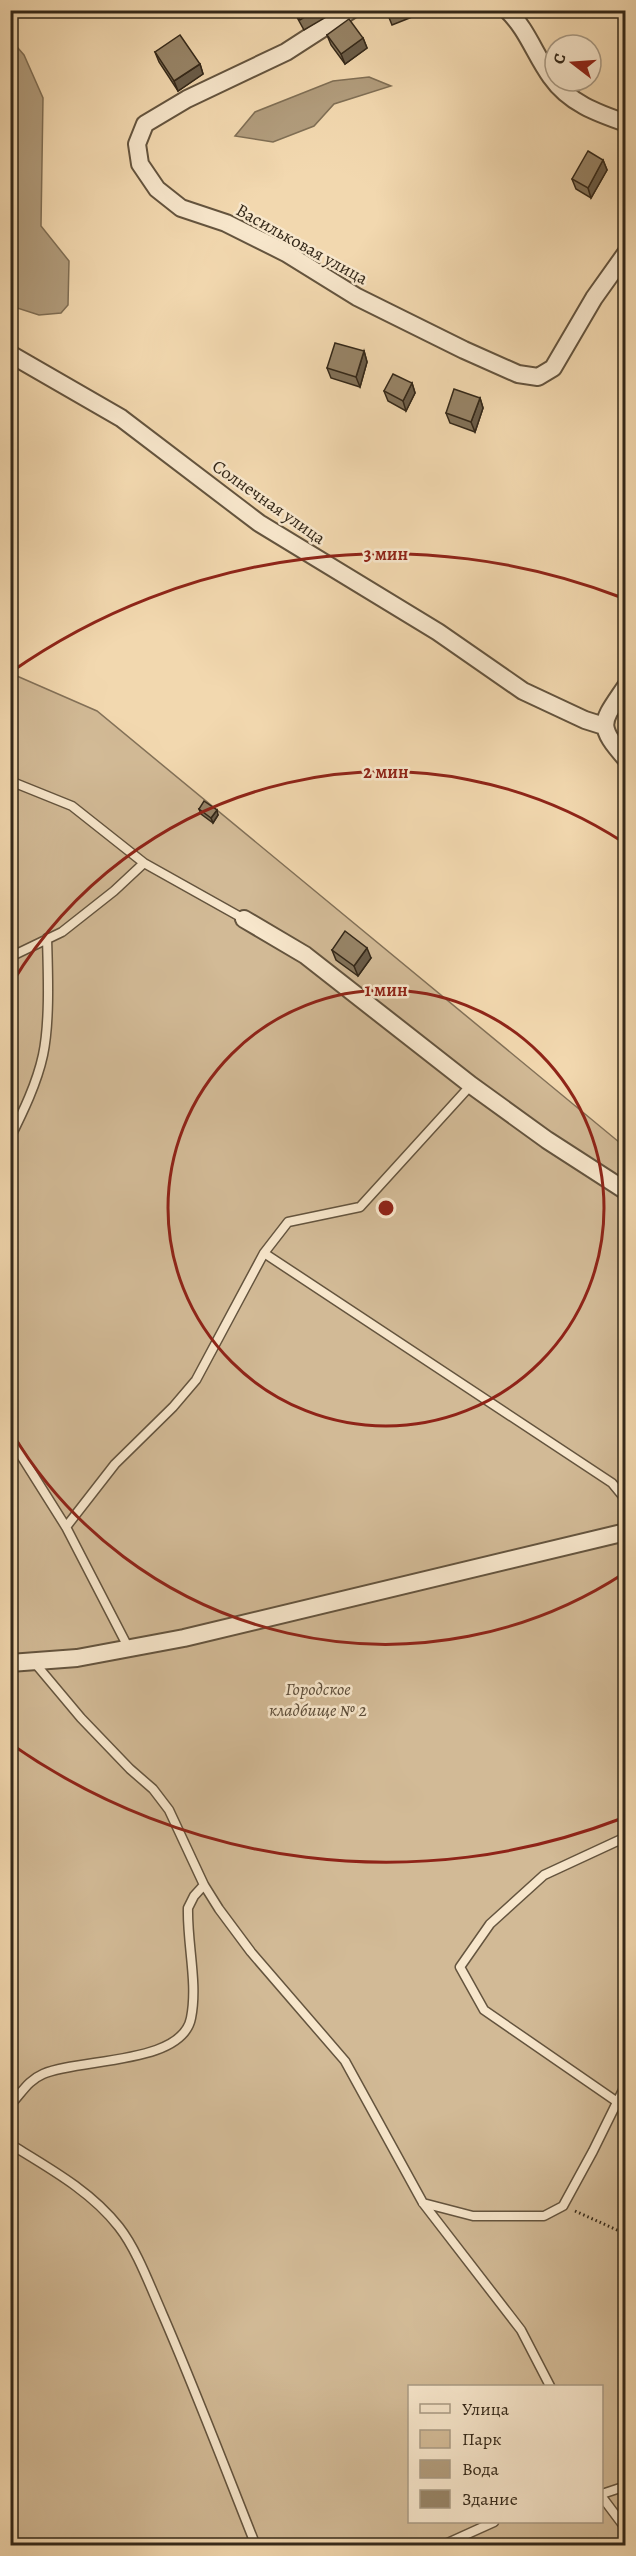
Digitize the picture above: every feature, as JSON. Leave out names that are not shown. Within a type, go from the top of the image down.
[{"type":"street","name":"Васильковая улица","points":[[351,10],[286,52],[160,113],[145,124],[137,144],[140,164],[157,189],[181,208],[226,223],[286,253],[357,297],[464,350],[518,374],[538,377],[553,368],[594,298],[626,253]]},
{"type":"street","points":[[507,10],[518,21],[551,78],[575,101],[597,113],[626,123]]},
{"type":"street","name":"Солнечная улица","points":[[10,354],[121,418],[259,523],[438,632],[523,691],[585,720],[604,726]]},
{"type":"street","points":[[626,687],[606,715],[604,726],[610,741],[626,759]]},
{"type":"street","points":[[244,919],[305,956],[471,1085],[547,1140],[626,1191]]},
{"type":"street","points":[[10,1663],[77,1658],[184,1638],[626,1532]]},
{"type":"lane","points":[[10,781],[72,806],[144,863],[244,919]]},
{"type":"lane","points":[[10,957],[62,932],[114,891],[144,863]]},
{"type":"lane","points":[[10,1138],[23,1112],[43,1055],[48,986],[48,939]]},
{"type":"lane","points":[[66,1527],[114,1464],[173,1407],[196,1380],[264,1253],[288,1222],[360,1207],[471,1085]]},
{"type":"lane","points":[[264,1253],[612,1483],[626,1500]]},
{"type":"lane","points":[[10,1438],[66,1527],[128,1647]]},
{"type":"lane","points":[[34,1662],[81,1718],[130,1769],[153,1789],[169,1810],[204,1885],[251,1952],[345,2061],[423,2203],[521,2330],[549,2385]]},
{"type":"lane","points":[[626,1837],[544,1875],[490,1924],[460,1967],[484,2010],[626,2108]]},
{"type":"lane","points":[[10,2105],[26,2084],[44,2073],[144,2053],[171,2045],[185,2034],[191,2020],[193,1995],[188,1908],[194,1896],[204,1885]]},
{"type":"lane","points":[[423,2203],[473,2216],[544,2216],[563,2206],[594,2151],[626,2084]]},
{"type":"lane","points":[[10,2144],[56,2172],[90,2197],[120,2228],[143,2271],[180,2355],[256,2546]]},
{"type":"lane","points":[[603,2495],[626,2486]]},
{"type":"lane","points":[[603,2496],[626,2529]]},
{"type":"lane","points":[[441,2546],[492,2523]]},
{"type":"path","points":[[563,2206],[626,2234]]},
{"type":"green space","name":"Городское кладбище № 2","points":[[10,673],[97,711],[625,1147],[625,2545],[11,2545]]},
{"type":"water","points":[[11,40],[24,55],[43,98],[41,226],[69,261],[68,305],[61,313],[39,315],[11,306]]},
{"type":"water","points":[[369,77],[391,86],[334,104],[314,126],[273,142],[235,136],[255,112],[333,81]]},
{"type":"building","points":[[295,10],[316,10],[300,20]]},
{"type":"building","points":[[387,10],[400,10],[388,15]]},
{"type":"building","points":[[349,19],[363,38],[341,54],[327,35]]},
{"type":"building","points":[[180,35],[200,64],[174,81],[155,52]]},
{"type":"building","points":[[588,151],[603,160],[588,188],[572,179]]},
{"type":"building","points":[[335,343],[364,351],[356,377],[327,368]]},
{"type":"building","points":[[393,374],[412,383],[403,401],[384,391]]},
{"type":"building","points":[[454,389],[480,398],[471,422],[446,413]]},
{"type":"building","points":[[204,801],[217,810],[211,818],[199,809]]},
{"type":"building","points":[[345,931],[367,948],[354,966],[332,950]]}]
